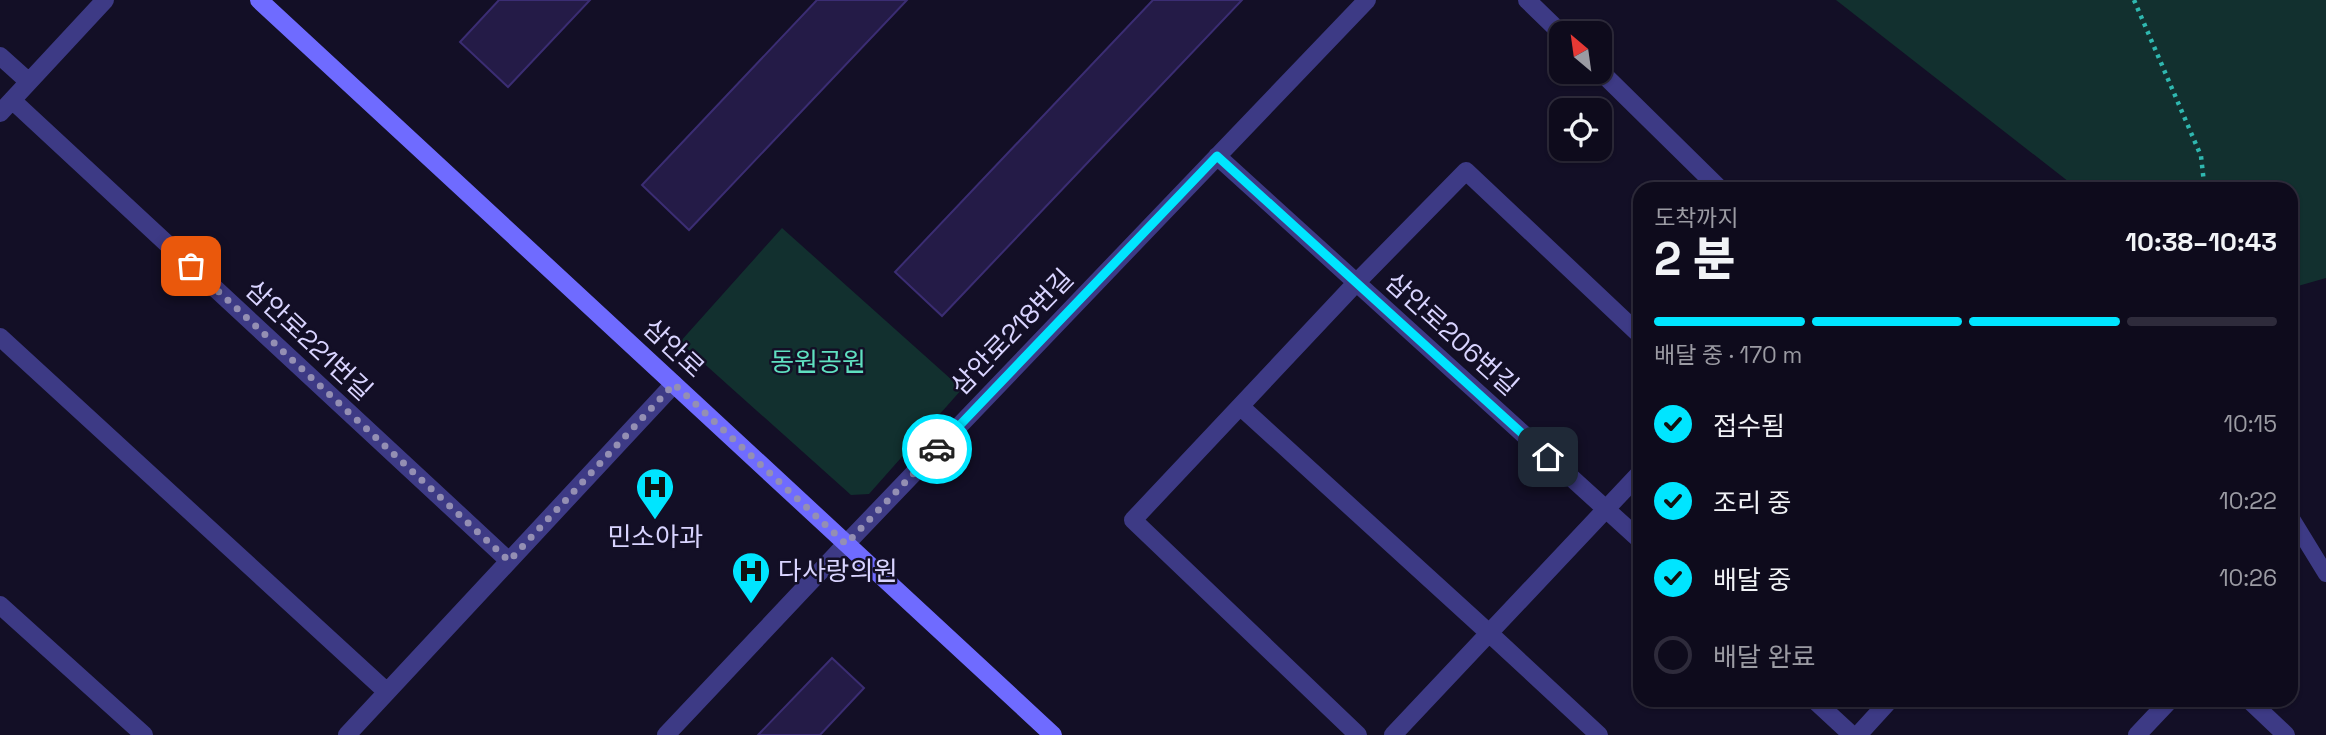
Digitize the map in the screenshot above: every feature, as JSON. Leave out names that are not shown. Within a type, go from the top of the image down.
[{"type":"main road","name":"삼안로","points":[[259,0],[1053,735]]},
{"type":"street","points":[[6,106],[105,0]]},
{"type":"street","name":"삼안로218번길","points":[[666,735],[1367,0]]},
{"type":"street","points":[[1527,0],[1549,21]]},
{"type":"street","points":[[0,56],[29,82]]},
{"type":"street","points":[[1612,83],[1713,182]]},
{"type":"street","name":"삼안로221번길","points":[[6,106],[509,561]]},
{"type":"street","points":[[1217,156],[1356,283]]},
{"type":"street","points":[[1358,735],[1133,520],[1356,283],[1466,171],[1633,328]]},
{"type":"street","name":"삼안로206번길","points":[[1356,283],[1633,534]]},
{"type":"street","points":[[0,337],[387,692]]},
{"type":"street","points":[[347,735],[674,384]]},
{"type":"street","points":[[1241,407],[1599,735]]},
{"type":"street","points":[[1393,735],[1633,480]]},
{"type":"street","points":[[0,605],[144,735]]},
{"type":"street","points":[[1822,707],[1852,735]]},
{"type":"street","points":[[1858,735],[1884,707]]},
{"type":"street","points":[[2137,735],[2163,707]]},
{"type":"street","points":[[2256,707],[2286,735]]},
{"type":"lane","points":[[2298,528],[2326,574]]},
{"type":"path","points":[[2134,0],[2201,156],[2204,182]]},
{"type":"green space","points":[[1836,0],[2326,0],[2326,278],[2298,286],[2298,182],[2069,182]]},
{"type":"green space","name":"동원공원","points":[[782,228],[962,389],[869,494],[851,495],[680,342]]},
{"type":"building","points":[[499,0],[590,0],[508,87],[460,42]]},
{"type":"building","points":[[817,0],[907,0],[689,230],[642,185]]},
{"type":"building","points":[[1153,0],[1242,0],[942,316],[895,272]]},
{"type":"building","points":[[832,658],[864,688],[820,735],[758,735]]},
{"type":"way so far","points":[[191,266],[509,561],[674,384],[846,544],[937,449]]},
{"type":"place","name":"민소아과","points":[[655,521]]},
{"type":"place","name":"다사랑의원","points":[[751,605]]},
{"type":"route","points":[[937,449],[1217,156],[1548,457]]}]
